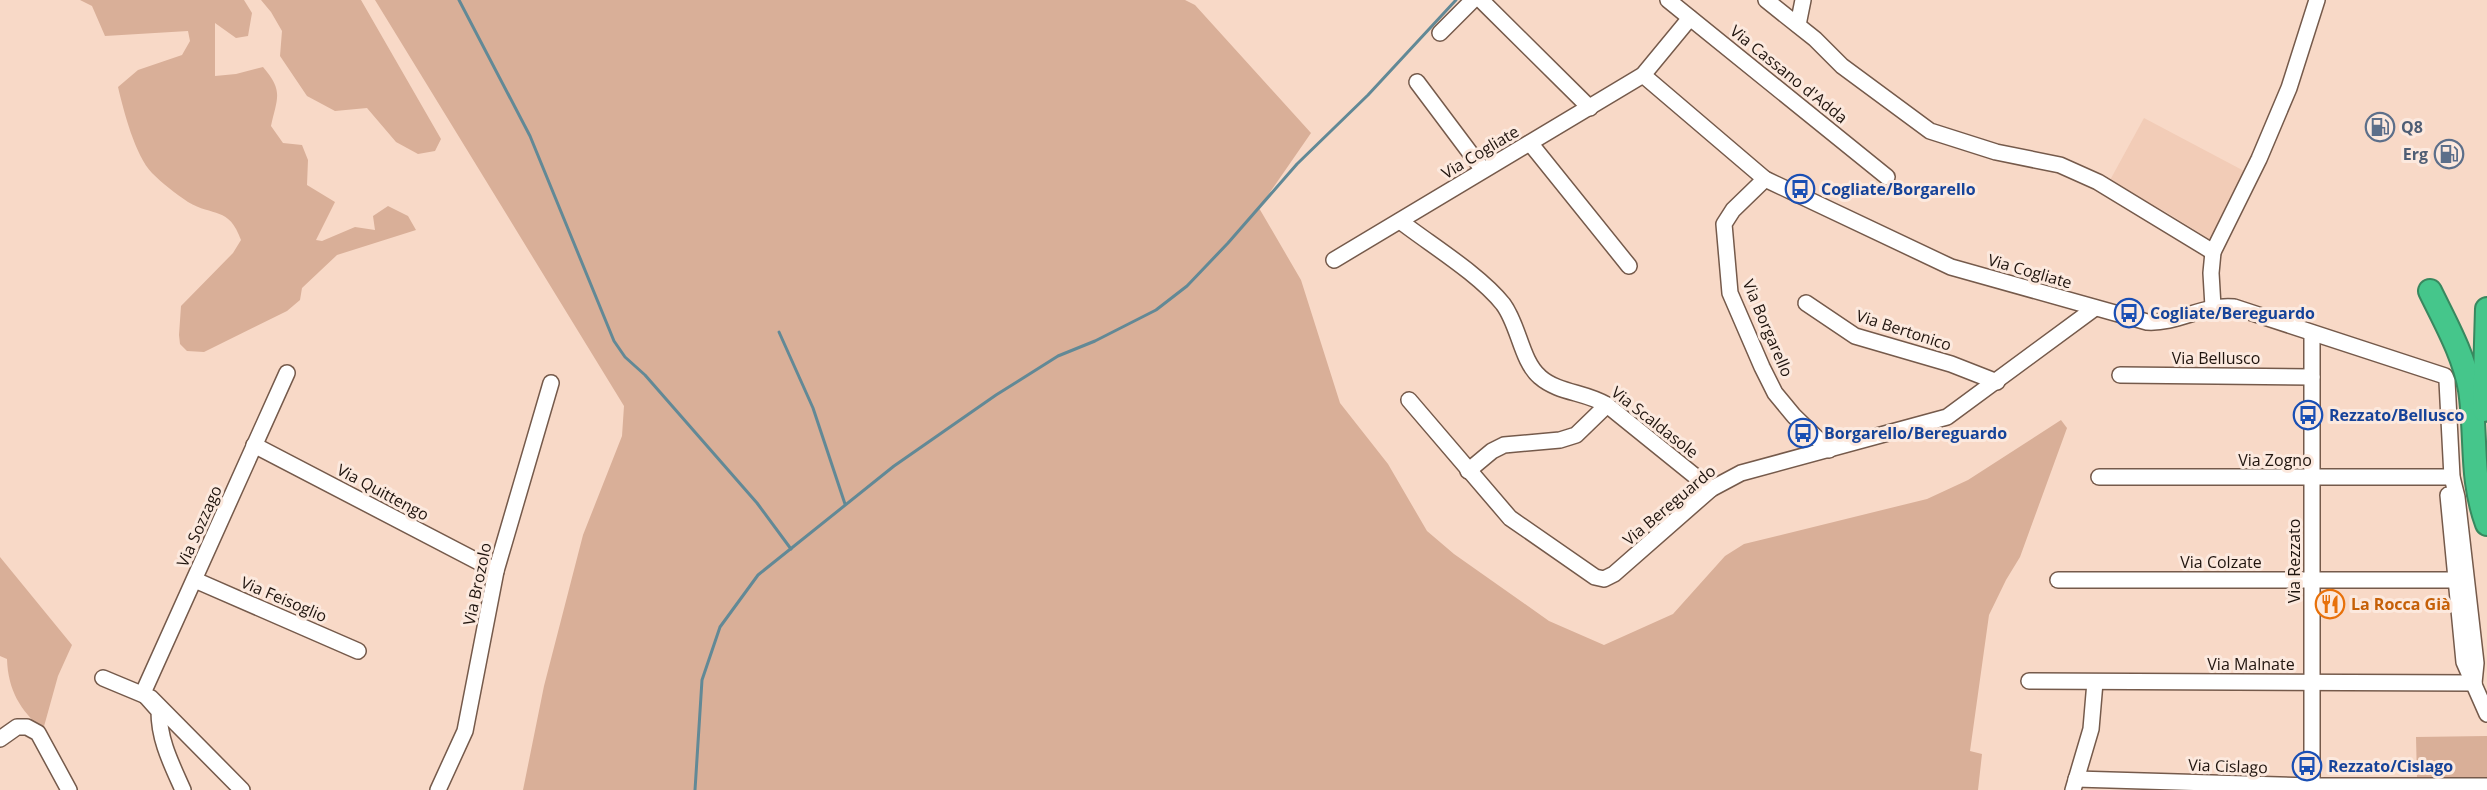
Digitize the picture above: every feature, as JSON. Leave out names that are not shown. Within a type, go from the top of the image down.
[{"type":"highway","points":[[2430,291],[2466,373],[2471,400],[2475,481],[2487,524]]},
{"type":"highway","points":[[2487,309],[2483,376],[2487,479]]},
{"type":"street","points":[[1440,33],[1473,0]]},
{"type":"street","points":[[1481,0],[1590,108]]},
{"type":"street","name":"Via Cassano d'Adda","points":[[1668,0],[1887,177]]},
{"type":"street","points":[[1766,0],[1798,25],[1842,66],[1930,131],[1996,152],[2060,165],[2098,182],[2213,252]]},
{"type":"street","points":[[1798,25],[1803,0]]},
{"type":"street","points":[[2214,307],[2211,273],[2213,252],[2259,159],[2289,88],[2317,0]]},
{"type":"street","name":"Via Cogliate","points":[[1335,260],[1643,75],[1690,18]]},
{"type":"street","name":"Via Cogliate","points":[[1643,75],[1765,179],[1945,265],[2152,323],[2214,307],[2240,309],[2444,375],[2447,381],[2452,477]]},
{"type":"street","points":[[1417,82],[1484,170]]},
{"type":"street","points":[[1530,143],[1629,266]]},
{"type":"street","name":"Via Borgarello","points":[[1765,179],[1729,214],[1724,224],[1729,287],[1775,393],[1794,416],[1829,450]]},
{"type":"street","name":"Via Scaldasole","points":[[1400,221],[1470,274],[1501,302],[1514,324],[1531,366],[1541,378],[1553,386],[1607,405],[1711,489]]},
{"type":"street","name":"Via Bertonico","points":[[1806,303],[1855,336],[1951,364],[1997,382]]},
{"type":"street","name":"Via Bereguardo","points":[[1409,400],[1468,471],[1518,525],[1595,577],[1604,579],[1614,574],[1711,489],[1736,474],[1944,419],[2095,308]]},
{"type":"street","name":"Via Rezzato","points":[[2312,333],[2312,788]]},
{"type":"street","name":"Via Sozzago","points":[[143,693],[287,373]]},
{"type":"street","name":"Via Bellusco","points":[[2120,375],[2312,377]]},
{"type":"street","name":"Via Brozolo","points":[[438,790],[470,715],[496,571],[551,383]]},
{"type":"street","points":[[1468,471],[1490,452],[1504,445],[1560,441],[1576,435],[1607,405]]},
{"type":"street","name":"Via Quittengo","points":[[254,445],[496,571]]},
{"type":"street","name":"Via Zogno","points":[[2099,477],[2452,477]]},
{"type":"street","points":[[2452,477],[2448,490],[2448,505],[2464,665],[2487,714]]},
{"type":"street","points":[[2452,477],[2457,492],[2480,631],[2474,683]]},
{"type":"street","name":"Via Feisoglio","points":[[195,580],[358,651]]},
{"type":"street","name":"Via Colzate","points":[[2058,580],[2455,580]]},
{"type":"street","points":[[103,678],[151,698],[242,790]]},
{"type":"street","name":"Via Malnate","points":[[2029,681],[2474,683]]},
{"type":"street","points":[[2074,785],[2091,729],[2095,682]]},
{"type":"street","points":[[143,693],[159,711],[159,730],[164,747],[183,790]]},
{"type":"street","points":[[0,739],[17,727],[35,730],[42,738],[69,790]]},
{"type":"street","name":"Via Cislago","points":[[2074,785],[2312,788],[2487,786]]},
{"type":"shaded area","points":[[80,0],[244,0],[252,13],[248,36],[236,38],[215,23],[215,76],[236,74],[263,67],[270,75],[277,95],[271,126],[283,143],[302,145],[308,160],[307,185],[335,202],[316,240],[322,241],[355,227],[375,230],[373,216],[388,206],[408,216],[416,230],[337,255],[302,288],[300,300],[287,311],[204,352],[187,351],[180,344],[181,306],[233,253],[241,240],[236,229],[226,217],[188,202],[152,173],[135,144],[118,87],[138,70],[182,55],[190,41],[188,31],[105,36],[92,6]]},
{"type":"shaded area","points":[[261,0],[361,0],[441,139],[435,151],[418,154],[396,142],[367,108],[335,111],[307,96],[280,56],[282,31]]},
{"type":"shaded area","points":[[375,0],[1185,0],[1195,5],[1311,133],[1259,208],[1301,280],[1340,403],[1388,464],[1427,531],[1454,554],[1549,621],[1604,645],[1673,614],[1725,556],[1744,544],[1927,499],[1968,480],[2061,420],[2067,428],[2020,557],[1989,615],[1970,751],[1982,754],[1978,790],[523,790],[544,686],[583,535],[622,436],[624,406]]},
{"type":"shaded area","points":[[2144,118],[2246,172],[2211,240],[2166,212],[2109,182]]},
{"type":"shaded area","points":[[0,557],[72,645],[58,676],[43,730],[28,715],[17,699],[10,680],[7,659],[0,656]]},
{"type":"shaded area","points":[[2487,736],[2487,779],[2417,779],[2416,737]]},
{"type":"waterway","points":[[459,0],[530,136],[614,341],[625,357],[645,375],[757,503],[791,549]]},
{"type":"waterway","points":[[695,790],[702,680],[720,627],[758,575],[894,466],[996,395],[1058,356],[1095,341],[1156,310],[1187,286],[1297,164],[1368,95],[1456,0]]},
{"type":"waterway","points":[[779,332],[813,408],[845,504]]},
{"type":"place","name":"Q8","points":[[2380,127]]},
{"type":"place","name":"Erg","points":[[2449,154]]},
{"type":"place","name":"Cogliate/Borgarello","points":[[1800,189]]},
{"type":"place","name":"Cogliate/Bereguardo","points":[[2129,313]]},
{"type":"place","name":"Rezzato/Bellusco","points":[[2308,415]]},
{"type":"place","name":"Borgarello/Bereguardo","points":[[1803,433]]},
{"type":"place","name":"La Rocca Già","points":[[2330,604]]},
{"type":"place","name":"Rezzato/Cislago","points":[[2307,766]]}]
